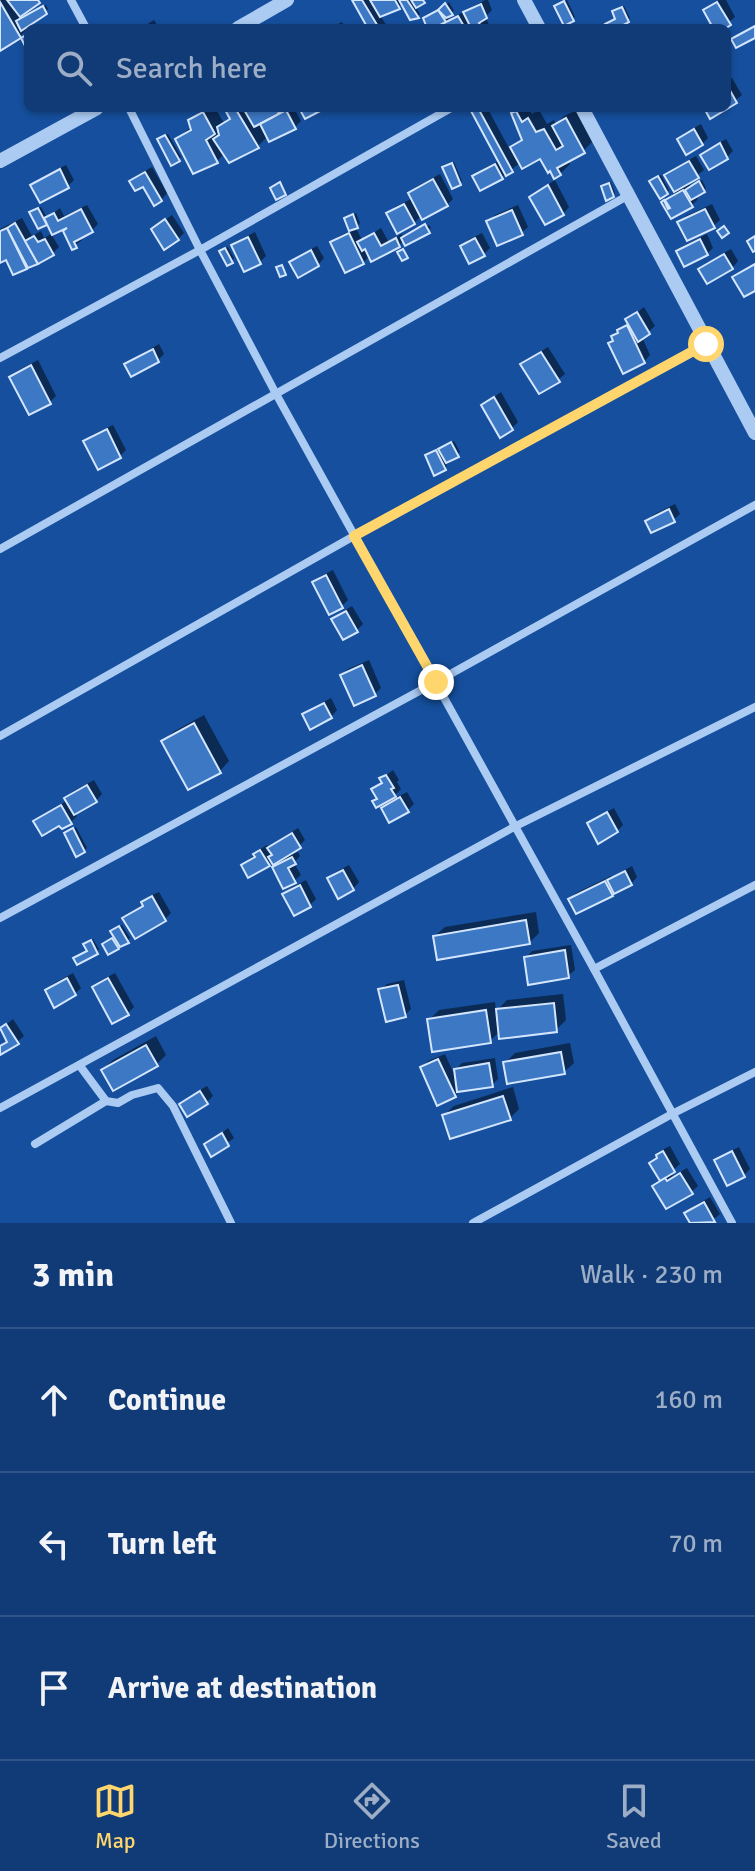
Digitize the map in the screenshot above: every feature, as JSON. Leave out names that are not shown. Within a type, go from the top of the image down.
[{"type":"street","points":[[71,0],[84,24]]},
{"type":"street","points":[[245,24],[287,0]]},
{"type":"street","points":[[524,0],[537,24]]},
{"type":"street","points":[[0,161],[90,112]]},
{"type":"street","points":[[131,112],[275,392],[732,1223]]},
{"type":"street","points":[[0,358],[200,250],[444,112]]},
{"type":"street","points":[[584,112],[755,433]]},
{"type":"street","points":[[0,549],[629,195]]},
{"type":"street","points":[[0,736],[354,536],[706,344]]},
{"type":"street","points":[[0,918],[755,505]]},
{"type":"street","points":[[0,1108],[514,827],[755,707]]},
{"type":"street","points":[[594,969],[755,885]]},
{"type":"street","points":[[80,1066],[106,1101]]},
{"type":"street","points":[[473,1223],[755,1072]]},
{"type":"street","points":[[35,1144],[106,1101],[118,1103],[132,1095],[158,1088],[173,1106],[231,1223]]},
{"type":"building","points":[[7,0],[38,0],[40,3],[20,17]]},
{"type":"building","points":[[352,0],[362,0],[377,24],[365,24]]},
{"type":"building","points":[[370,0],[395,0],[400,9],[380,17]]},
{"type":"building","points":[[399,0],[407,0],[419,18],[410,20]]},
{"type":"building","points":[[411,0],[423,0],[425,3],[416,8]]},
{"type":"building","points":[[564,1],[574,21],[563,24],[554,6]]},
{"type":"building","points":[[0,2],[21,38],[0,51]]},
{"type":"building","points":[[717,2],[730,24],[711,24],[703,10]]},
{"type":"building","points":[[445,3],[453,15],[446,18],[438,10]]},
{"type":"building","points":[[481,4],[487,18],[480,24],[469,24],[463,12]]},
{"type":"building","points":[[43,6],[47,14],[32,24],[24,24],[21,31],[16,21]]},
{"type":"building","points":[[622,7],[629,22],[605,24],[615,19],[612,11]]},
{"type":"building","points":[[438,10],[446,22],[425,24],[423,18]]},
{"type":"building","points":[[458,16],[463,24],[442,24]]},
{"type":"building","points":[[755,26],[755,38],[736,48],[731,39]]},
{"type":"building","points":[[731,92],[737,103],[731,107]]},
{"type":"building","points":[[203,112],[215,134],[206,140],[218,163],[193,174],[175,139],[191,130],[188,120]]},
{"type":"building","points":[[226,112],[237,112],[259,148],[229,163],[213,139],[219,135],[217,127],[230,119]]},
{"type":"building","points":[[245,112],[279,112],[277,115],[254,127]]},
{"type":"building","points":[[287,112],[296,129],[269,142],[260,124]]},
{"type":"building","points":[[301,112],[318,112],[305,119]]},
{"type":"building","points":[[472,112],[480,112],[513,172],[506,176]]},
{"type":"building","points":[[517,112],[522,122],[528,118],[536,132],[544,129],[556,150],[563,146],[552,126],[566,118],[585,153],[557,168],[561,175],[554,179],[540,159],[522,169],[510,147],[522,140],[511,113]]},
{"type":"building","points":[[706,112],[722,112],[710,119]]},
{"type":"building","points":[[694,129],[703,145],[686,155],[677,139]]},
{"type":"building","points":[[165,135],[180,161],[171,166],[157,139]]},
{"type":"building","points":[[720,143],[728,159],[709,170],[700,155]]},
{"type":"building","points":[[689,161],[699,178],[674,192],[664,175]]},
{"type":"building","points":[[452,163],[461,185],[452,189],[442,167]]},
{"type":"building","points":[[495,164],[503,179],[480,191],[472,176]]},
{"type":"building","points":[[60,169],[69,188],[40,203],[30,185]]},
{"type":"building","points":[[145,172],[162,201],[154,206],[143,187],[135,191],[129,181]]},
{"type":"building","points":[[658,176],[668,194],[660,199],[649,181]]},
{"type":"building","points":[[433,179],[448,206],[422,220],[408,193]]},
{"type":"building","points":[[699,181],[705,192],[691,200],[685,190]]},
{"type":"building","points":[[280,182],[286,195],[276,200],[270,188]]},
{"type":"building","points":[[609,183],[614,197],[606,201],[601,186]]},
{"type":"building","points":[[548,185],[564,215],[545,225],[529,197]]},
{"type":"building","points":[[683,190],[693,207],[671,219],[661,202],[664,200],[670,208],[665,200]]},
{"type":"building","points":[[404,204],[415,224],[397,234],[386,213]]},
{"type":"building","points":[[38,208],[47,225],[38,229],[29,212]]},
{"type":"building","points":[[81,209],[93,232],[74,242],[77,248],[72,250],[63,231],[67,228],[52,235],[44,218],[54,213],[58,221]]},
{"type":"building","points":[[705,209],[715,228],[687,241],[677,222]]},
{"type":"building","points":[[512,210],[523,235],[497,246],[486,221]]},
{"type":"building","points":[[353,214],[358,228],[349,231],[344,218]]},
{"type":"building","points":[[165,219],[179,240],[164,250],[151,229]]},
{"type":"building","points":[[15,223],[38,264],[28,268],[7,228]]},
{"type":"building","points":[[425,224],[430,233],[405,246],[401,238]]},
{"type":"building","points":[[724,226],[729,233],[722,238],[717,231]]},
{"type":"building","points":[[7,228],[27,269],[13,275],[6,260],[0,263],[0,231]]},
{"type":"building","points":[[349,233],[364,264],[345,273],[330,242]]},
{"type":"building","points":[[374,233],[381,246],[396,238],[400,247],[371,262],[365,249],[362,251],[357,242]]},
{"type":"building","points":[[34,236],[38,242],[45,239],[54,255],[38,264],[25,241]]},
{"type":"building","points":[[755,236],[755,251],[753,252],[747,241]]},
{"type":"building","points":[[248,237],[261,264],[244,272],[231,245]]},
{"type":"building","points":[[475,238],[485,256],[469,264],[460,246]]},
{"type":"building","points":[[700,239],[708,255],[684,267],[676,251]]},
{"type":"building","points":[[225,248],[233,263],[227,266],[219,251]]},
{"type":"building","points":[[403,249],[408,258],[402,261],[397,252]]},
{"type":"building","points":[[311,250],[319,266],[298,278],[289,262]]},
{"type":"building","points":[[724,254],[733,269],[707,284],[698,269]]},
{"type":"building","points":[[755,264],[755,291],[744,297],[732,277]]},
{"type":"building","points":[[282,265],[286,275],[280,277],[276,267]]},
{"type":"building","points":[[637,312],[650,334],[638,342],[625,319]]},
{"type":"building","points":[[627,325],[645,363],[623,374],[608,343],[613,341],[611,336],[618,333],[617,330]]},
{"type":"building","points":[[153,349],[159,362],[131,377],[124,364]]},
{"type":"building","points":[[541,352],[560,382],[539,394],[520,364]]},
{"type":"building","points":[[31,365],[51,404],[29,415],[9,377]]},
{"type":"building","points":[[494,397],[513,430],[500,438],[481,405]]},
{"type":"building","points":[[107,429],[121,458],[98,470],[83,441]]},
{"type":"building","points":[[451,442],[459,457],[446,463],[438,449]]},
{"type":"building","points":[[436,450],[446,470],[434,476],[425,455]]},
{"type":"building","points":[[669,509],[675,522],[651,533],[645,521]]},
{"type":"building","points":[[326,575],[343,608],[329,615],[312,582]]},
{"type":"building","points":[[346,611],[358,632],[343,640],[331,619]]},
{"type":"building","points":[[362,665],[376,696],[354,706],[340,675]]},
{"type":"building","points":[[324,703],[332,718],[310,730],[302,714]]},
{"type":"building","points":[[194,723],[221,773],[188,790],[161,741]]},
{"type":"building","points":[[386,775],[396,797],[376,808],[372,801],[377,799],[371,789],[382,783],[379,778]]},
{"type":"building","points":[[87,785],[97,802],[74,815],[64,798]]},
{"type":"building","points":[[400,797],[409,812],[389,823],[381,808]]},
{"type":"building","points":[[61,805],[72,824],[62,829],[59,826],[42,836],[33,821]]},
{"type":"building","points":[[607,812],[618,832],[598,844],[587,823]]},
{"type":"building","points":[[73,828],[85,852],[76,857],[64,833]]},
{"type":"building","points":[[292,833],[301,848],[273,865],[267,848]]},
{"type":"building","points":[[260,850],[270,866],[248,878],[241,865]]},
{"type":"building","points":[[292,857],[296,864],[288,868],[296,883],[283,889],[272,867]]},
{"type":"building","points":[[343,870],[354,890],[338,899],[327,878]]},
{"type":"building","points":[[625,871],[632,885],[614,894],[607,880]]},
{"type":"building","points":[[605,881],[613,896],[576,914],[568,899]]},
{"type":"building","points":[[300,885],[311,907],[294,916],[282,894]]},
{"type":"building","points":[[152,896],[166,921],[135,939],[122,918],[143,906],[141,902]]},
{"type":"building","points":[[526,920],[530,944],[437,960],[433,936]]},
{"type":"building","points":[[119,926],[129,943],[120,947],[110,931]]},
{"type":"building","points":[[112,938],[119,949],[108,955],[102,944]]},
{"type":"building","points":[[91,940],[98,954],[77,965],[73,958],[87,951],[83,944]]},
{"type":"building","points":[[565,950],[569,978],[528,985],[524,957]]},
{"type":"building","points":[[67,978],[76,995],[54,1008],[45,990]]},
{"type":"building","points":[[108,978],[129,1015],[112,1024],[92,987]]},
{"type":"building","points":[[398,985],[406,1017],[386,1022],[378,989]]},
{"type":"building","points":[[554,1003],[557,1032],[499,1039],[496,1009]]},
{"type":"building","points":[[486,1010],[491,1043],[432,1052],[427,1019]]},
{"type":"building","points":[[6,1024],[19,1044],[0,1055],[0,1046],[7,1042],[0,1028]]},
{"type":"building","points":[[146,1045],[158,1066],[113,1091],[101,1070]]},
{"type":"building","points":[[561,1052],[565,1074],[507,1084],[503,1062]]},
{"type":"building","points":[[438,1059],[456,1097],[437,1106],[420,1067]]},
{"type":"building","points":[[489,1063],[493,1087],[457,1092],[454,1069]]},
{"type":"building","points":[[200,1091],[208,1104],[187,1117],[179,1104]]},
{"type":"building","points":[[503,1096],[511,1120],[450,1139],[442,1115]]},
{"type":"building","points":[[222,1133],[229,1146],[211,1157],[204,1144]]},
{"type":"building","points":[[663,1151],[675,1172],[660,1181],[649,1163]]},
{"type":"building","points":[[732,1151],[745,1177],[727,1186],[714,1160]]},
{"type":"building","points":[[680,1173],[693,1194],[666,1209],[652,1186]]},
{"type":"building","points":[[704,1202],[715,1222],[690,1223],[684,1213]]},
{"type":"route","points":[[436,682],[354,536],[706,344]]}]
